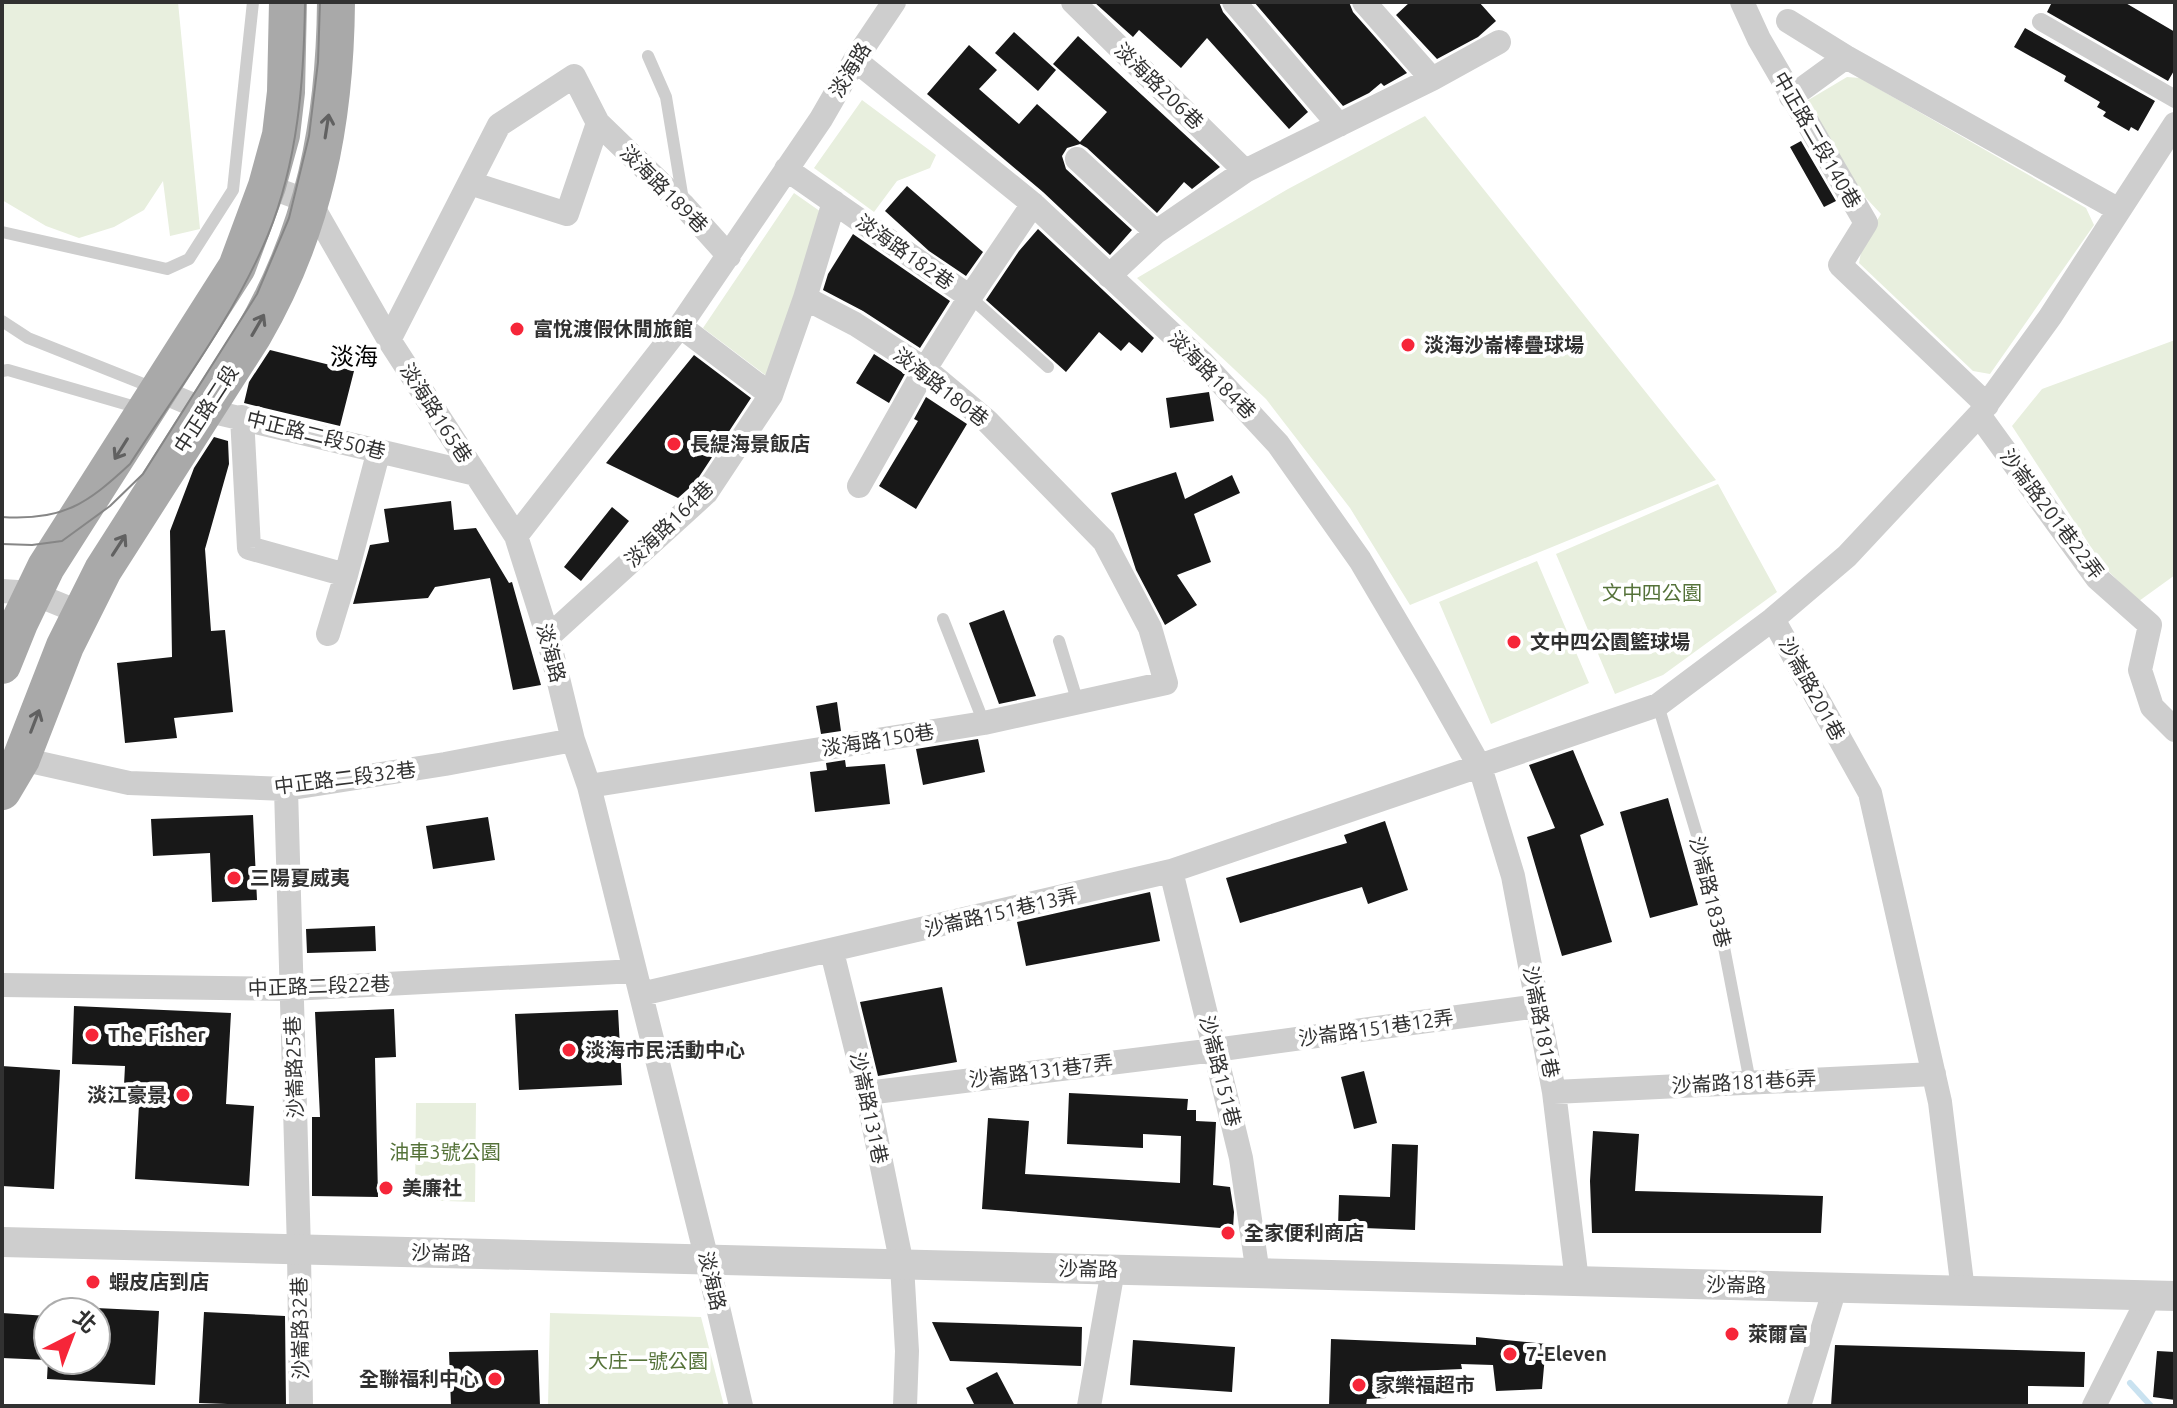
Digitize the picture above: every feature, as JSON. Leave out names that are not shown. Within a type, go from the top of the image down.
[{"type":"main road","points":[[2,665],[17,592],[62,541],[237,267],[267,186],[281,135],[286,92],[288,2]]},
{"type":"main road","name":"中正路二段","points":[[11,775],[81,613],[103,570],[276,295],[296,251],[323,148],[333,89],[336,2]]},
{"type":"street","name":"淡海路","points":[[741,1406],[589,786],[573,740],[548,637],[516,536],[680,326],[821,119],[894,2]]},
{"type":"street","name":"淡海路206巷","points":[[1073,2],[1245,171]]},
{"type":"street","points":[[1234,2],[1339,125]]},
{"type":"street","points":[[1364,2],[1432,79]]},
{"type":"street","name":"中正路二段140巷","points":[[1742,2],[1791,97],[1866,223],[1840,265],[1983,410]]},
{"type":"street","points":[[1788,21],[1846,57],[2119,210]]},
{"type":"street","points":[[2041,22],[2175,99]]},
{"type":"street","points":[[1109,276],[1156,232],[1245,171],[1432,79],[1499,42]]},
{"type":"street","points":[[1791,97],[1846,57]]},
{"type":"street","name":"淡海路184巷","points":[[855,60],[1033,204],[1202,362],[1278,444],[1360,560],[1480,767]]},
{"type":"street","name":"淡海路189巷","points":[[389,340],[499,125],[574,76],[598,123],[684,206],[729,256]]},
{"type":"street","name":"淡海路189巷","points":[[470,183],[567,214],[598,123]]},
{"type":"street","name":"沙崙路201巷","points":[[1963,1291],[1940,1102],[1870,793],[1773,619],[1847,556],[1983,410],[2050,317],[2175,124]]},
{"type":"street","points":[[1077,159],[1156,232]]},
{"type":"street","name":"淡海路182巷","points":[[786,169],[970,297],[1033,204]]},
{"type":"street","points":[[267,186],[310,202]]},
{"type":"street","name":"淡海路165巷","points":[[310,202],[389,340],[516,536]]},
{"type":"street","points":[[680,326],[771,395],[834,202]]},
{"type":"street","points":[[859,486],[970,297]]},
{"type":"street","name":"淡海路180巷","points":[[805,298],[855,324],[925,369],[987,421],[1104,541],[1150,628],[1166,683]]},
{"type":"street","name":"淡海路164巷","points":[[548,637],[706,493],[771,395]]},
{"type":"street","name":"中正路二段50巷","points":[[152,400],[242,417],[476,474]]},
{"type":"street","name":"沙崙路201巷22弄","points":[[1983,410],[2097,578],[2150,625],[2140,670],[2152,707],[2175,730]]},
{"type":"street","points":[[242,417],[249,548],[346,575]]},
{"type":"street","points":[[328,634],[379,450]]},
{"type":"street","points":[[17,592],[81,613]]},
{"type":"street","points":[[1171,871],[1658,705],[1773,619]]},
{"type":"street","name":"淡海路150巷","points":[[589,786],[984,723],[1166,683]]},
{"type":"street","name":"中正路二段32巷","points":[[11,775],[286,789],[573,740]]},
{"type":"street","name":"沙崙路181巷","points":[[1480,767],[1513,876],[1538,1006],[1554,1092],[1577,1281]]},
{"type":"street","name":"沙崙路25巷","points":[[286,789],[299,1250]]},
{"type":"street","name":"沙崙路151巷13弄","points":[[638,983],[832,952],[1171,871]]},
{"type":"street","name":"沙崙路151巷","points":[[1171,871],[1241,1158],[1258,1274]]},
{"type":"street","name":"沙崙路131巷","points":[[832,952],[867,1093],[902,1265],[907,1351],[905,1406]]},
{"type":"street","name":"中正路二段22巷","points":[[2,985],[291,989],[638,983]]},
{"type":"street","name":"沙崙路151巷12弄","points":[[1215,1050],[1538,1006]]},
{"type":"street","name":"沙崙路131巷7弄","points":[[867,1093],[1215,1050]]},
{"type":"street","name":"沙崙路181巷6弄","points":[[1554,1092],[1934,1074]]},
{"type":"street","name":"沙崙路","points":[[2,1242],[2162,1296]]},
{"type":"street","name":"沙崙路32巷","points":[[299,1250],[301,1406]]},
{"type":"street","points":[[1089,1406],[1113,1270]]},
{"type":"street","points":[[1799,1406],[1835,1288]]},
{"type":"street","points":[[2094,1406],[2162,1296]]},
{"type":"lane","points":[[2,232],[167,269],[189,259],[233,190],[254,17],[253,2]]},
{"type":"lane","points":[[648,56],[666,97],[684,206]]},
{"type":"lane","points":[[970,297],[1048,367]]},
{"type":"lane","points":[[2,321],[28,338],[152,400]]},
{"type":"lane","points":[[2,371],[152,400]]},
{"type":"lane","points":[[943,619],[984,723]]},
{"type":"lane","points":[[1059,641],[1078,703]]},
{"type":"lane","name":"沙崙路183巷","points":[[1658,705],[1712,885],[1750,1082]]},
{"type":"green space","points":[[2,2],[178,2],[200,229],[170,236],[163,181],[144,210],[114,227],[79,238],[46,226],[2,200]]},
{"type":"green space","points":[[1847,77],[1860,78],[2086,208],[2094,225],[1990,374],[1973,371],[1859,263],[1863,242],[1881,214],[1852,183],[1805,102]]},
{"type":"green space","points":[[862,100],[936,155],[930,168],[897,181],[874,212],[814,168]]},
{"type":"green space","name":"淡海沙崙棒疊球場","points":[[1425,116],[1716,480],[1410,605],[1350,508],[1266,399],[1137,278],[1288,189]]},
{"type":"green space","points":[[794,193],[824,214],[768,377],[703,328]]},
{"type":"green space","points":[[2175,340],[2175,575],[2139,601],[2104,567],[2012,426],[2042,389]]},
{"type":"green space","name":"文中四公園","points":[[1718,484],[1777,592],[1663,675],[1615,694],[1556,554]]},
{"type":"green space","name":"文中四公園籃球場","points":[[1537,561],[1589,683],[1491,724],[1439,602]]},
{"type":"green space","name":"油車3號公園","points":[[416,1103],[476,1103],[475,1202],[415,1200]]},
{"type":"green space","name":"大庄一號公園","points":[[550,1313],[701,1317],[724,1406],[548,1406]]},
{"type":"building","points":[[1094,2],[1219,2],[1223,12],[1308,112],[1289,129],[1207,38],[1181,68],[1139,30],[1133,37]]},
{"type":"building","points":[[1254,2],[1349,2],[1353,12],[1407,73],[1384,86],[1381,83],[1343,106]]},
{"type":"building","points":[[1410,2],[1479,2],[1496,21],[1478,37],[1437,59],[1396,15]]},
{"type":"building","points":[[2052,2],[2124,2],[2175,32],[2175,69],[2168,81],[2047,12]]},
{"type":"building","points":[[2025,28],[2155,101],[2138,131],[2131,127],[2129,131],[2103,116],[2106,112],[2097,107],[2100,102],[2064,81],[2066,76],[2014,47]]},
{"type":"building","points":[[1014,32],[1056,70],[1038,91],[995,53]]},
{"type":"building","points":[[1078,36],[1220,167],[1192,189],[1184,182],[1157,213],[1087,148],[1080,144],[1067,148],[1062,156],[1066,169],[1132,230],[1110,255],[1043,192],[927,94],[969,45],[997,70],[979,89],[1019,124],[1037,104],[1080,142],[1107,112],[1053,64]]},
{"type":"building","points":[[1801,141],[1836,201],[1824,207],[1790,147]]},
{"type":"building","points":[[907,186],[983,252],[966,276],[929,251],[885,211]]},
{"type":"building","points":[[1038,229],[1154,338],[1142,353],[1129,342],[1121,351],[1099,332],[1066,372],[986,300]]},
{"type":"building","points":[[853,234],[950,301],[920,348],[863,311],[823,290],[828,274]]},
{"type":"building","points":[[270,350],[354,371],[340,426],[244,403],[249,382]]},
{"type":"building","points":[[874,354],[905,374],[889,403],[856,383]]},
{"type":"building","name":"長緹海景飯店","points":[[694,355],[751,398],[695,483],[678,498],[606,463]]},
{"type":"building","points":[[1209,392],[1214,421],[1170,428],[1166,398]]},
{"type":"building","points":[[926,397],[967,424],[916,509],[879,486],[918,421],[914,419]]},
{"type":"building","points":[[214,437],[228,441],[229,464],[205,549],[211,631],[225,630],[233,712],[174,718],[177,738],[125,743],[117,663],[172,657],[170,531],[194,468]]},
{"type":"building","points":[[1176,472],[1185,499],[1232,475],[1240,493],[1194,514],[1211,562],[1177,575],[1197,605],[1165,625],[1136,570],[1111,493]]},
{"type":"building","points":[[451,501],[454,530],[476,528],[509,583],[512,582],[541,685],[513,690],[490,578],[435,587],[428,598],[353,604],[370,545],[389,542],[384,509]]},
{"type":"building","points":[[612,507],[629,521],[581,581],[564,567]]},
{"type":"building","points":[[1004,610],[1036,696],[999,704],[969,623]]},
{"type":"building","points":[[837,702],[841,731],[821,734],[816,706]]},
{"type":"building","points":[[978,739],[985,772],[923,785],[916,749]]},
{"type":"building","points":[[1573,750],[1604,825],[1580,835],[1612,942],[1562,956],[1527,837],[1555,828],[1529,765]]},
{"type":"building","points":[[845,760],[846,767],[885,764],[890,804],[815,812],[810,772],[827,770],[826,763]]},
{"type":"building","points":[[1668,798],[1698,905],[1650,918],[1620,812]]},
{"type":"building","name":"三陽夏威夷","points":[[253,815],[257,900],[212,902],[210,853],[153,856],[151,819]]},
{"type":"building","points":[[488,817],[495,860],[433,869],[426,826]]},
{"type":"building","points":[[1385,821],[1408,890],[1368,904],[1362,887],[1240,923],[1226,878],[1347,843],[1344,835]]},
{"type":"building","points":[[1150,892],[1160,941],[1026,966],[1017,922]]},
{"type":"building","points":[[375,926],[376,951],[307,953],[306,929]]},
{"type":"building","points":[[942,987],[957,1062],[878,1076],[860,1002]]},
{"type":"building","name":"淡江豪景","points":[[74,1006],[231,1013],[226,1104],[254,1106],[249,1186],[135,1179],[140,1086],[124,1085],[125,1066],[72,1064]]},
{"type":"building","points":[[394,1009],[396,1057],[375,1058],[378,1197],[312,1196],[312,1117],[320,1117],[315,1012]]},
{"type":"building","name":"淡海市民活動中心","points":[[618,1010],[622,1085],[519,1090],[515,1014]]},
{"type":"building","points":[[2,1066],[60,1070],[54,1189],[2,1186]]},
{"type":"building","points":[[1364,1071],[1377,1123],[1354,1129],[1341,1077]]},
{"type":"building","points":[[1069,1093],[1188,1099],[1187,1110],[1196,1110],[1196,1121],[1216,1122],[1213,1185],[1230,1187],[1233,1229],[982,1209],[988,1118],[1029,1121],[1025,1174],[1180,1183],[1181,1136],[1143,1134],[1143,1148],[1067,1144]]},
{"type":"building","points":[[1593,1131],[1639,1134],[1635,1191],[1823,1196],[1821,1233],[1592,1233],[1590,1181]]},
{"type":"building","points":[[1392,1144],[1418,1145],[1415,1230],[1338,1227],[1339,1195],[1390,1197]]},
{"type":"building","points":[[112,1309],[159,1311],[155,1385],[47,1379],[47,1376],[112,1376]]},
{"type":"building","points":[[204,1312],[285,1316],[286,1406],[199,1403]]},
{"type":"building","points":[[2,1313],[32,1315],[32,1359],[2,1358]]},
{"type":"building","points":[[932,1322],[1082,1327],[1081,1366],[950,1361]]},
{"type":"building","name":"家樂福超市","points":[[1476,1337],[1546,1344],[1542,1389],[1496,1391],[1493,1365],[1461,1364],[1462,1369],[1389,1372],[1386,1398],[1367,1399],[1366,1406],[1329,1406],[1331,1339],[1476,1345]]},
{"type":"building","points":[[1133,1340],[1235,1347],[1232,1392],[1130,1385]]},
{"type":"building","points":[[1835,1345],[2085,1352],[2084,1387],[2028,1386],[2028,1406],[1831,1406]]},
{"type":"building","name":"全聯福利中心","points":[[538,1350],[540,1406],[451,1406],[449,1352]]},
{"type":"building","points":[[2157,1351],[2175,1352],[2175,1400],[2153,1397]]},
{"type":"building","points":[[997,1372],[1015,1406],[975,1406],[966,1388]]},
{"type":"waterway","points":[[2130,1383],[2151,1406]]},
{"type":"tram line","points":[[2,517],[23,518],[58,513],[87,499],[115,478],[130,464],[222,324],[268,235],[286,178],[301,91],[305,2]]},
{"type":"tram line","points":[[2,544],[32,545],[62,541],[110,506],[143,474],[257,294],[289,218],[309,136],[318,62],[320,2]]},
{"type":"place","name":"富悅渡假休閒旅館","points":[[517,329]]},
{"type":"place","name":"淡海沙崙棒疊球場","points":[[1408,345]]},
{"type":"place","name":"長緹海景飯店","points":[[674,444]]},
{"type":"place","name":"文中四公園籃球場","points":[[1514,642]]},
{"type":"place","name":"三陽夏威夷","points":[[234,878]]},
{"type":"place","name":"The Fisher","points":[[92,1035]]},
{"type":"place","name":"淡海市民活動中心","points":[[569,1050]]},
{"type":"place","name":"淡江豪景","points":[[183,1095]]},
{"type":"place","name":"美廉社","points":[[386,1188]]},
{"type":"place","name":"全家便利商店","points":[[1228,1233]]},
{"type":"place","name":"蝦皮店到店","points":[[93,1282]]},
{"type":"place","name":"萊爾富","points":[[1732,1334]]},
{"type":"place","name":"7-Eleven","points":[[1510,1354]]},
{"type":"place","name":"全聯福利中心","points":[[495,1379]]},
{"type":"place","name":"家樂福超市","points":[[1359,1385]]},
{"type":"district","name":"淡海","points":[[354,357]]}]
